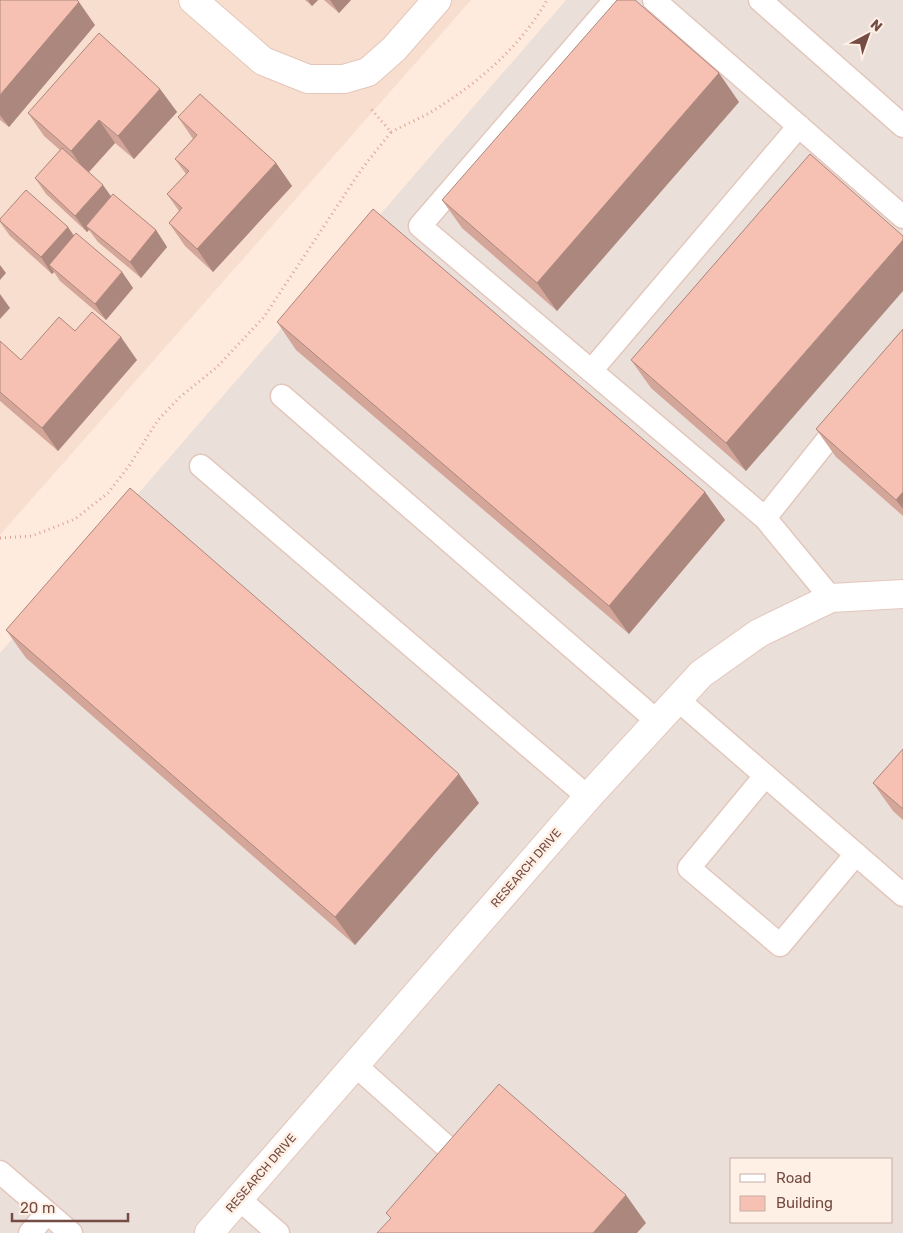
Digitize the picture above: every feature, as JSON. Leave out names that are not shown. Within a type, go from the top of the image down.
[{"type":"street","points":[[193,0],[263,61],[308,79],[344,79],[368,72],[394,50],[437,0]]},
{"type":"street","name":"RESEARCH DRIVE","points":[[209,1233],[588,797],[701,674],[759,633],[831,598],[903,594]]},
{"type":"lane","points":[[615,0],[420,226],[765,518],[831,598]]},
{"type":"lane","points":[[654,0],[903,217]]},
{"type":"lane","points":[[760,0],[903,126]]},
{"type":"lane","points":[[591,371],[798,126]]},
{"type":"lane","points":[[282,396],[657,721]]},
{"type":"lane","points":[[765,518],[859,401]]},
{"type":"lane","points":[[201,466],[588,797]]},
{"type":"lane","points":[[677,699],[903,895]]},
{"type":"lane","points":[[765,776],[689,868],[780,945],[856,854]]},
{"type":"lane","points":[[355,1065],[456,1155]]},
{"type":"lane","points":[[0,1172],[71,1233]]},
{"type":"lane","points":[[239,1199],[278,1233]]},
{"type":"lane","points":[[30,1233],[47,1213]]},
{"type":"path","points":[[0,538],[32,536],[75,519],[108,493],[129,466],[158,420],[180,397],[217,367],[264,317],[361,170],[392,132],[435,110],[482,76],[512,49],[547,0]]},
{"type":"path","points":[[344,79],[392,132]]},
{"type":"shaded area","points":[[0,0],[471,0],[0,535]]},
{"type":"shaded area","points":[[566,0],[903,0],[903,1233],[0,1233],[0,653]]},
{"type":"building","points":[[0,0],[77,0],[79,2],[0,95]]},
{"type":"building","points":[[617,0],[635,0],[719,73],[537,283],[442,200]]},
{"type":"building","points":[[99,33],[160,89],[118,136],[99,120],[71,151],[28,113]]},
{"type":"building","points":[[200,94],[276,163],[197,249],[169,223],[182,208],[167,194],[189,171],[175,159],[197,135],[178,117]]},
{"type":"building","points":[[62,148],[103,185],[75,216],[35,178]]},
{"type":"building","points":[[810,154],[903,236],[903,240],[726,443],[631,360]]},
{"type":"building","points":[[26,190],[68,227],[41,257],[0,221]]},
{"type":"building","points":[[113,194],[156,230],[130,262],[86,226]]},
{"type":"building","points":[[373,209],[705,492],[609,606],[277,322]]},
{"type":"building","points":[[76,233],[122,272],[95,304],[49,265]]},
{"type":"building","points":[[92,312],[121,337],[42,428],[0,392],[0,341],[21,360],[59,317],[75,331]]},
{"type":"building","points":[[903,329],[903,492],[896,500],[816,429]]},
{"type":"building","points":[[130,488],[459,774],[335,917],[6,630]]},
{"type":"building","points":[[903,749],[903,809],[873,783]]},
{"type":"building","points":[[499,1084],[626,1195],[593,1233],[377,1233],[391,1218],[386,1213]]}]
